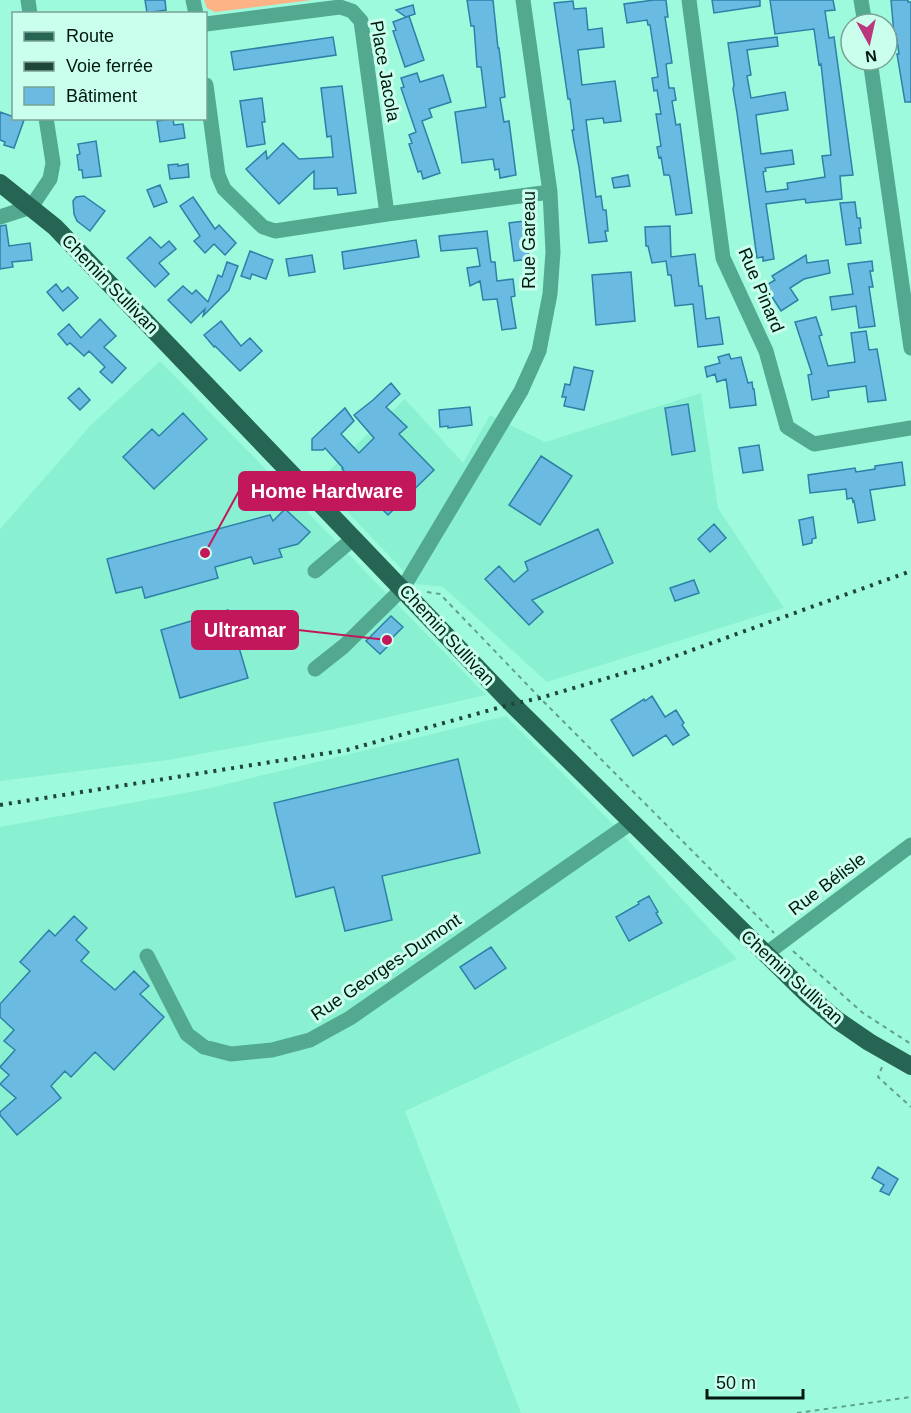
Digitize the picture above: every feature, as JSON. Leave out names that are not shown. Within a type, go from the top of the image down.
[{"type":"main road","name":"Chemin Sullivan","points":[[0,183],[55,227],[512,704],[809,996],[837,1020],[869,1042],[911,1066]]},
{"type":"street","name":"Rue Gareau","points":[[315,669],[344,646],[403,588],[520,391],[539,351],[550,294],[553,252],[550,192],[522,0]]},
{"type":"street","name":"Rue Pinard","points":[[689,0],[723,258],[766,351],[787,427],[814,444],[911,428]]},
{"type":"street","name":"Place Jacola","points":[[207,24],[340,7],[352,11],[361,21],[387,214]]},
{"type":"street","points":[[872,72],[911,348]]},
{"type":"street","points":[[207,92],[218,175],[224,189],[263,227],[275,231],[550,192]]},
{"type":"street","points":[[0,217],[31,207],[51,179],[53,163],[46,120]]},
{"type":"street","points":[[315,571],[354,538]]},
{"type":"street","name":"Rue Georges-Dumont","points":[[147,956],[187,1034],[204,1047],[231,1054],[272,1050],[310,1040],[350,1018],[632,822]]},
{"type":"street","name":"Rue Bélisle","points":[[766,954],[911,845]]},
{"type":"path","points":[[403,588],[440,594],[782,941],[863,1013],[911,1044]]},
{"type":"path","points":[[888,1054],[878,1077],[911,1107]]},
{"type":"path","points":[[797,1413],[911,1396]]},
{"type":"shaded area","points":[[204,0],[312,0],[215,12],[207,8]]},
{"type":"shaded area","points":[[160,361],[486,695],[335,729],[168,760],[0,781],[0,529],[90,426]]},
{"type":"shaded area","points":[[701,393],[718,508],[784,608],[547,682],[443,587],[416,584],[318,481],[405,399],[463,463],[490,415],[545,442]]},
{"type":"shaded area","points":[[506,716],[613,824],[737,959],[405,1111],[521,1413],[0,1413],[0,827],[206,789]]},
{"type":"building","points":[[145,0],[165,0],[166,10],[147,12]]},
{"type":"building","points":[[467,0],[493,0],[505,97],[500,98],[504,122],[509,121],[516,175],[500,178],[499,169],[495,170],[493,159],[462,163],[455,112],[486,107],[481,67],[477,67],[474,26],[471,26]]},
{"type":"building","points":[[666,0],[668,17],[665,17],[672,63],[666,64],[669,88],[674,88],[676,100],[672,101],[676,125],[680,124],[692,213],[676,215],[670,177],[664,175],[661,157],[659,158],[657,147],[661,146],[656,114],[661,114],[657,90],[654,91],[652,78],[658,77],[650,25],[647,20],[627,23],[624,4]]},
{"type":"building","points":[[712,0],[760,0],[760,6],[714,13]]},
{"type":"building","points":[[770,0],[833,0],[835,10],[825,11],[829,38],[834,37],[853,175],[840,176],[842,199],[806,203],[805,199],[766,204],[774,259],[763,261],[763,257],[757,258],[728,43],[777,37],[778,46],[747,50],[751,75],[747,76],[751,98],[785,92],[788,110],[756,115],[761,154],[792,150],[794,164],[765,168],[766,171],[763,172],[766,192],[788,189],[787,183],[825,177],[822,156],[831,155],[821,64],[819,65],[814,29],[775,34]]},
{"type":"building","points":[[891,0],[911,2],[911,102],[905,102],[899,66],[899,12],[892,12]]},
{"type":"building","points":[[573,1],[574,9],[586,8],[588,30],[602,28],[604,47],[578,50],[582,85],[615,81],[621,121],[604,123],[603,118],[586,120],[596,197],[601,196],[603,210],[606,210],[608,231],[605,231],[607,241],[589,243],[572,130],[574,130],[570,99],[568,99],[554,3]]},
{"type":"building","points":[[413,5],[415,14],[406,17],[396,10]]},
{"type":"building","points":[[409,16],[424,60],[405,67],[393,31],[396,30],[393,22]]},
{"type":"building","points":[[333,37],[336,55],[234,70],[231,52]]},
{"type":"building","points":[[417,73],[420,82],[443,75],[451,102],[429,109],[432,117],[422,121],[440,173],[423,179],[421,171],[418,172],[409,144],[412,143],[409,135],[416,132],[401,88],[404,87],[401,78]]},
{"type":"building","points":[[342,86],[356,193],[338,195],[337,188],[314,189],[314,171],[279,204],[246,169],[266,151],[267,159],[283,143],[299,159],[333,157],[331,136],[327,137],[321,88]]},
{"type":"building","points":[[262,98],[265,144],[247,147],[240,101]]},
{"type":"building","points":[[0,112],[12,116],[12,120],[24,120],[14,148],[4,145],[5,142],[0,140]]},
{"type":"building","points":[[173,120],[174,125],[183,124],[185,138],[160,142],[157,121]]},
{"type":"building","points":[[96,141],[101,176],[83,178],[82,170],[79,170],[78,144]]},
{"type":"building","points":[[178,164],[178,166],[188,164],[189,177],[170,179],[168,165]]},
{"type":"building","points":[[628,175],[630,186],[614,188],[612,178]]},
{"type":"building","points":[[160,185],[167,202],[154,207],[147,190]]},
{"type":"building","points":[[84,196],[105,211],[90,231],[77,221],[74,214],[73,201],[76,197]]},
{"type":"building","points":[[193,197],[215,229],[219,225],[236,243],[225,255],[214,244],[205,253],[194,241],[200,236],[180,206]]},
{"type":"building","points":[[855,202],[857,218],[860,218],[861,243],[846,245],[840,203]]},
{"type":"building","points":[[524,221],[529,259],[514,261],[509,223]]},
{"type":"building","points":[[6,225],[9,246],[30,243],[32,260],[12,262],[13,267],[0,269],[0,226]]},
{"type":"building","points":[[670,226],[671,257],[695,254],[706,319],[719,317],[723,344],[698,347],[693,304],[675,306],[671,275],[668,275],[666,261],[652,263],[648,246],[646,246],[645,227]]},
{"type":"building","points":[[487,231],[491,262],[495,262],[497,281],[513,279],[515,296],[511,297],[516,328],[502,330],[497,299],[483,300],[480,281],[470,286],[467,268],[480,266],[477,248],[441,251],[439,236]]},
{"type":"building","points":[[150,237],[161,248],[169,241],[176,249],[159,263],[169,274],[155,287],[127,258]]},
{"type":"building","points":[[416,240],[419,257],[344,269],[342,252]]},
{"type":"building","points":[[250,251],[273,260],[266,279],[252,274],[250,279],[241,276]]},
{"type":"building","points":[[312,255],[315,272],[289,276],[286,259]]},
{"type":"building","points":[[806,255],[807,263],[828,260],[830,273],[804,279],[790,288],[798,300],[781,311],[765,286],[775,280],[772,276]]},
{"type":"building","points":[[872,261],[873,271],[870,271],[873,287],[869,287],[875,326],[859,328],[856,306],[832,310],[830,297],[853,294],[848,264]]},
{"type":"building","points":[[227,262],[238,266],[229,290],[203,316],[205,309],[191,323],[168,300],[183,286],[192,294],[196,290],[208,302],[218,275],[222,277]]},
{"type":"building","points":[[631,272],[635,321],[596,325],[592,275]]},
{"type":"building","points":[[56,284],[62,292],[68,287],[78,298],[63,311],[47,292]]},
{"type":"building","points":[[816,317],[828,366],[855,362],[851,333],[866,331],[869,350],[877,349],[886,400],[868,402],[866,386],[828,391],[829,397],[812,400],[808,375],[812,374],[795,322]]},
{"type":"building","points":[[100,319],[116,336],[104,347],[126,368],[112,383],[100,372],[105,367],[89,351],[84,356],[70,343],[67,345],[58,334],[69,324],[81,338]]},
{"type":"building","points":[[221,321],[241,346],[250,338],[262,351],[240,371],[204,335]]},
{"type":"building","points":[[729,354],[731,359],[741,357],[748,383],[752,382],[756,405],[730,408],[726,379],[717,382],[715,374],[707,377],[705,367],[720,363],[718,357]]},
{"type":"building","points":[[574,367],[593,371],[584,410],[564,406],[566,397],[562,397],[565,384],[570,385]]},
{"type":"building","points":[[391,383],[400,394],[386,407],[407,427],[399,434],[434,470],[388,515],[342,469],[325,448],[312,450],[312,439],[345,408],[354,421],[341,434],[359,453],[374,438],[354,415]]},
{"type":"building","points":[[79,388],[90,400],[80,410],[68,398]]},
{"type":"building","points":[[688,404],[695,451],[672,455],[665,408]]},
{"type":"building","points":[[470,407],[472,425],[440,427],[439,410]]},
{"type":"building","points":[[183,413],[207,439],[154,489],[123,457],[152,429],[159,436]]},
{"type":"building","points":[[759,445],[763,470],[743,473],[739,448]]},
{"type":"building","points":[[541,456],[572,476],[540,525],[509,505]]},
{"type":"building","points":[[902,462],[905,485],[870,490],[875,520],[858,523],[854,501],[852,498],[847,499],[846,489],[810,493],[808,475],[855,468],[856,472],[875,469],[875,466]]},
{"type":"building","points":[[285,509],[310,532],[298,544],[279,549],[282,557],[254,564],[251,557],[215,567],[218,578],[145,598],[142,587],[116,593],[107,559],[270,515],[273,521]]},
{"type":"building","points":[[813,517],[816,538],[812,539],[812,543],[803,545],[799,520]]},
{"type":"building","points":[[714,524],[726,538],[710,552],[698,539]]},
{"type":"building","points":[[598,529],[613,563],[532,600],[543,612],[529,625],[485,579],[499,566],[514,582],[528,570],[525,562]]},
{"type":"building","points":[[694,580],[699,593],[675,601],[670,588]]},
{"type":"building","points":[[228,610],[248,678],[180,698],[161,630]]},
{"type":"building","points":[[391,616],[403,627],[385,645],[387,647],[380,654],[366,641]]},
{"type":"building","points":[[652,696],[665,717],[676,710],[689,735],[673,745],[666,735],[633,756],[611,720]]},
{"type":"building","points":[[458,759],[480,853],[382,876],[392,920],[345,931],[334,887],[296,897],[274,803]]},
{"type":"building","points":[[649,896],[662,923],[629,941],[616,917]]},
{"type":"building","points":[[74,916],[87,928],[76,940],[89,952],[81,961],[115,990],[134,971],[149,986],[140,994],[164,1017],[114,1070],[95,1052],[71,1077],[65,1071],[51,1086],[61,1098],[17,1135],[0,1115],[0,1112],[16,1098],[0,1084],[9,1075],[0,1067],[15,1050],[4,1041],[14,1030],[0,1017],[0,1004],[30,971],[20,962],[49,930],[55,936]]},
{"type":"building","points":[[491,947],[506,968],[475,989],[460,967]]},
{"type":"building","points":[[878,1167],[898,1179],[889,1195],[880,1191],[884,1185],[872,1178]]},
{"type":"railway","points":[[0,805],[347,750],[648,666],[911,571]]},
{"type":"place","name":"Home Hardware","points":[[205,553]]},
{"type":"place","name":"Ultramar","points":[[387,640]]}]
